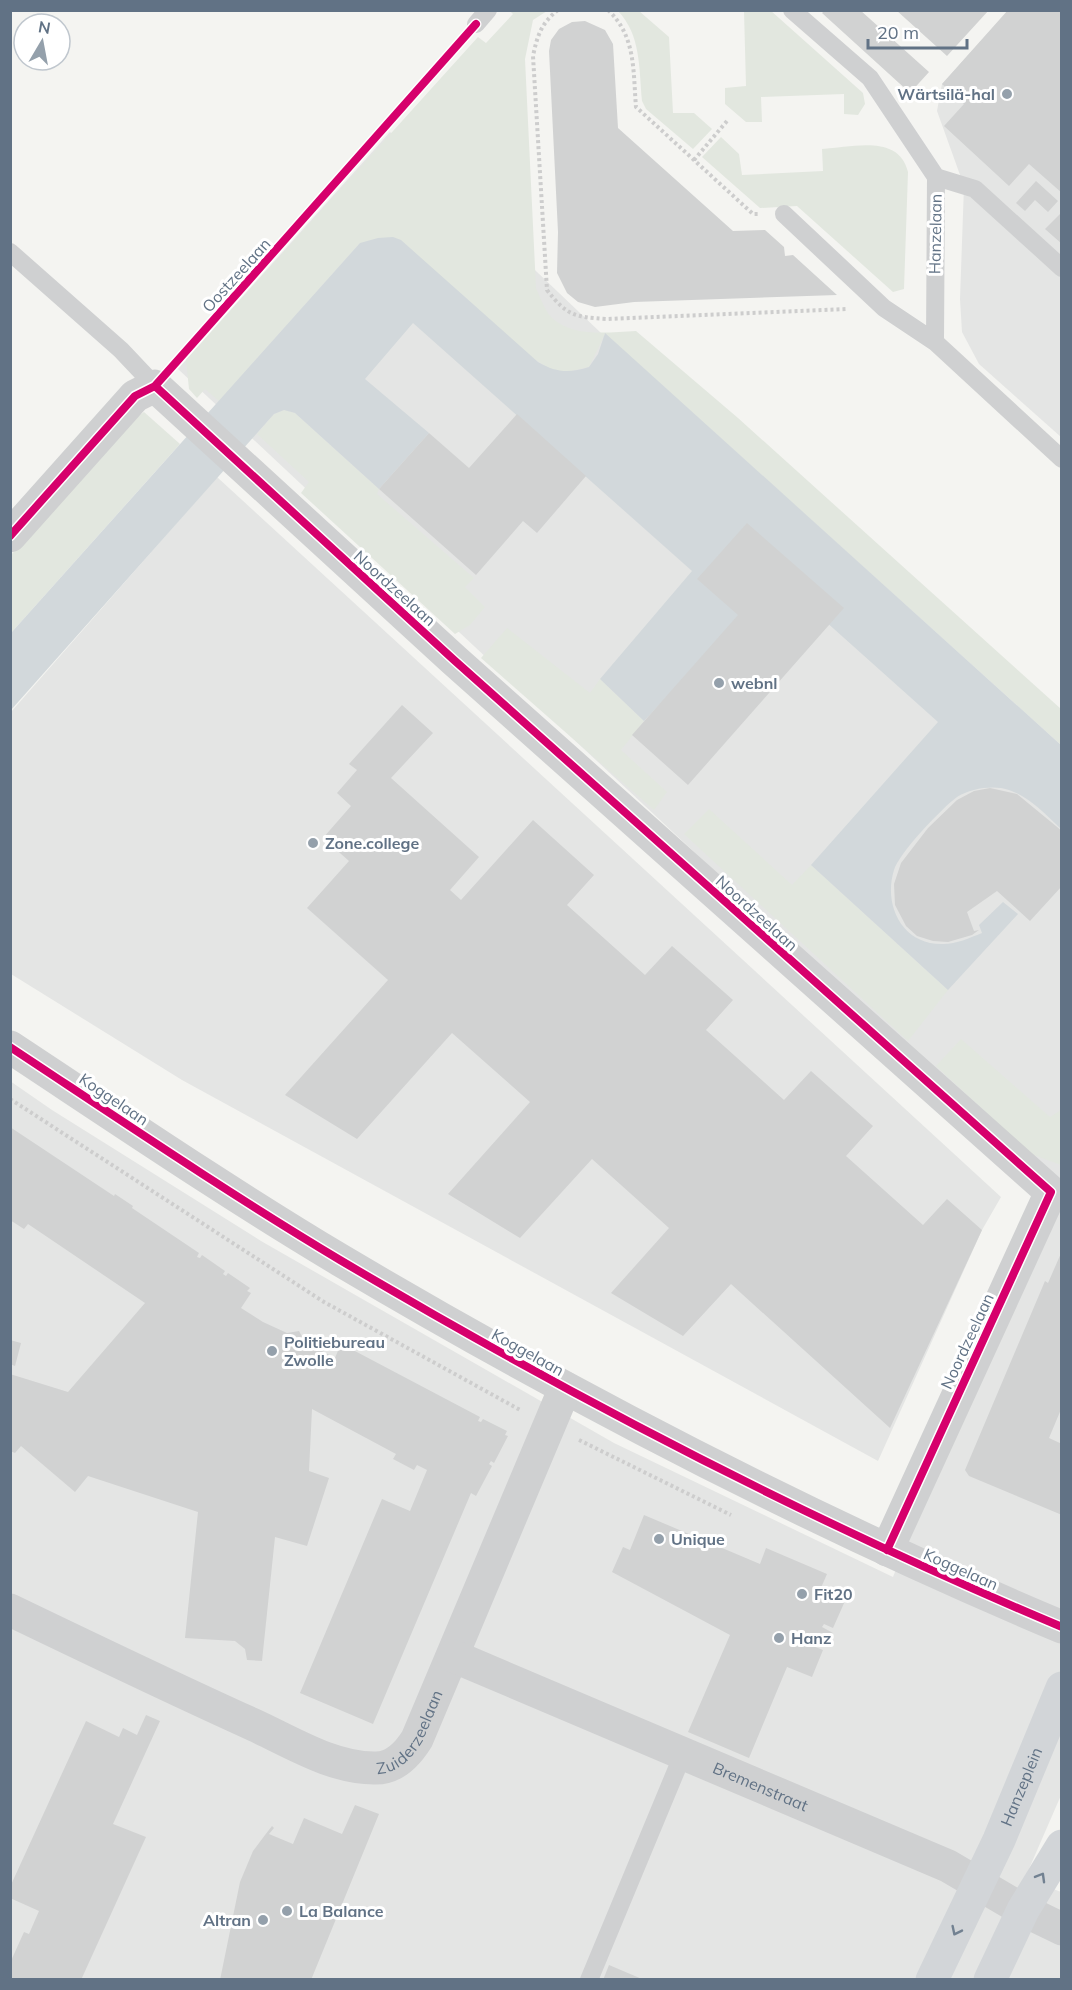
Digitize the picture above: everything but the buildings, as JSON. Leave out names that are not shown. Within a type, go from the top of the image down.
[{"type":"street","name":"Noordzeelaan","points":[[155,386],[454,660],[1051,1192],[887,1550]]},
{"type":"street","points":[[10,536],[135,396],[155,386]]},
{"type":"street","name":"Koggelaan","points":[[10,1047],[209,1179],[329,1253],[565,1388],[679,1449],[887,1550],[1062,1627]]},
{"type":"street","name":"Zuiderzeelaan","points":[[10,1610],[174,1689],[318,1754],[354,1767],[376,1769],[392,1765],[407,1754],[417,1739],[565,1388]]},
{"type":"street","name":"Bremenstraat","points":[[453,1656],[948,1866],[1023,1910],[1062,1929]]},
{"type":"street","name":"Hanzeplein","points":[[932,1980],[979,1883],[1062,1688]]},
{"type":"street","points":[[990,1980],[1023,1910],[1062,1846]]},
{"type":"lane","name":"Hanzelaan","points":[[792,10],[870,78],[936,177],[935,342]]},
{"type":"lane","points":[[936,177],[975,189],[1062,268]]},
{"type":"lane","points":[[784,214],[884,308],[935,342],[1062,459]]},
{"type":"lane","points":[[10,252],[121,350],[155,386]]},
{"type":"lane","points":[[590,1980],[683,1754]]},
{"type":"path","points":[[558,10],[549,17],[538,33],[533,56],[547,290],[562,309],[579,317],[618,319],[858,308],[873,297]]},
{"type":"path","points":[[609,10],[622,23],[629,40],[636,107],[753,214],[784,214]]},
{"type":"path","points":[[694,160],[727,121]]},
{"type":"shaded area","points":[[770,10],[863,93],[865,104],[858,115],[844,114],[844,94],[761,97],[762,122],[746,122],[725,104],[725,88],[746,86],[744,11]]},
{"type":"shaded area","points":[[510,11],[547,11],[533,20],[525,59],[536,288],[549,315],[571,329],[581,331],[603,333],[636,331],[738,418],[1061,709],[1061,745],[605,334],[589,367],[562,373],[551,370],[360,243],[219,401],[205,389],[197,398],[189,389],[186,360],[478,37],[486,43],[513,14]]},
{"type":"shaded area","points":[[618,11],[639,11],[669,37],[673,113],[694,113],[712,129],[693,149],[646,109],[642,101],[635,41],[626,20]]},
{"type":"shaded area","points":[[1008,11],[1061,11],[1061,437],[979,364],[962,332],[960,299],[964,186],[937,111],[942,84]]},
{"type":"shaded area","points":[[390,132],[1061,771],[1062,1793],[1025,1878],[1061,1892],[1061,1979],[11,1979],[10,1081],[52,1110],[261,1241],[614,1443],[893,1577],[1049,1184],[178,369]]},
{"type":"shaded area","points":[[721,137],[739,154],[742,175],[823,171],[822,149],[873,145],[895,152],[903,160],[908,172],[904,289],[893,292],[797,206],[760,208],[702,157]]},
{"type":"shaded area","points":[[393,237],[401,240],[545,366],[563,371],[589,367],[598,354],[605,333],[1061,745],[1061,829],[1034,804],[1010,790],[996,787],[973,790],[957,797],[932,820],[912,842],[894,870],[891,896],[899,920],[916,938],[929,943],[953,943],[982,933],[979,925],[1003,902],[1018,914],[948,990],[811,865],[938,722],[777,578],[644,721],[600,679],[692,571],[413,323],[365,379],[429,433],[379,489],[295,413],[284,410],[274,414],[11,710],[11,633],[360,243]]},
{"type":"shaded area","points":[[284,410],[295,413],[379,489],[377,494],[474,578],[465,587],[485,607],[470,625],[455,634],[301,493],[309,482],[257,434],[274,414]]},
{"type":"shaded area","points":[[144,412],[180,444],[11,633],[11,555],[129,423]]},
{"type":"shaded area","name":"Zone.college","points":[[217,477],[1001,1197],[982,1230],[878,1461],[182,1080],[11,974],[11,712]]},
{"type":"shaded area","points":[[507,628],[590,693],[600,679],[644,721],[621,750],[667,792],[654,810],[481,658]]},
{"type":"shaded area","points":[[709,809],[792,885],[811,865],[948,990],[908,1041],[684,834]]},
{"type":"shaded area","points":[[961,1039],[1050,1117],[1061,1110],[1061,1165],[1031,1154],[936,1066]]},
{"type":"cycle path","name":"Oostzeelaan","points":[[10,536],[135,396],[155,386],[476,24]]},
{"type":"cycle path","points":[[155,386],[454,660],[1051,1192],[887,1550]]},
{"type":"cycle path","points":[[10,1047],[298,1235],[516,1361],[785,1501],[876,1545],[1062,1627]]},
{"type":"place","name":"Wärtsilä-hal","points":[[1007,94]]},
{"type":"place","name":"webnl","points":[[719,683]]},
{"type":"place","name":"Zone.college","points":[[313,843]]},
{"type":"place","name":"Politiebureau Zwolle","points":[[272,1351]]},
{"type":"place","name":"Unique","points":[[659,1539]]},
{"type":"place","name":"Fit20","points":[[802,1594]]},
{"type":"place","name":"Hanz","points":[[779,1638]]},
{"type":"place","name":"La Balance","points":[[287,1911]]},
{"type":"place","name":"Altran","points":[[263,1920]]}]
